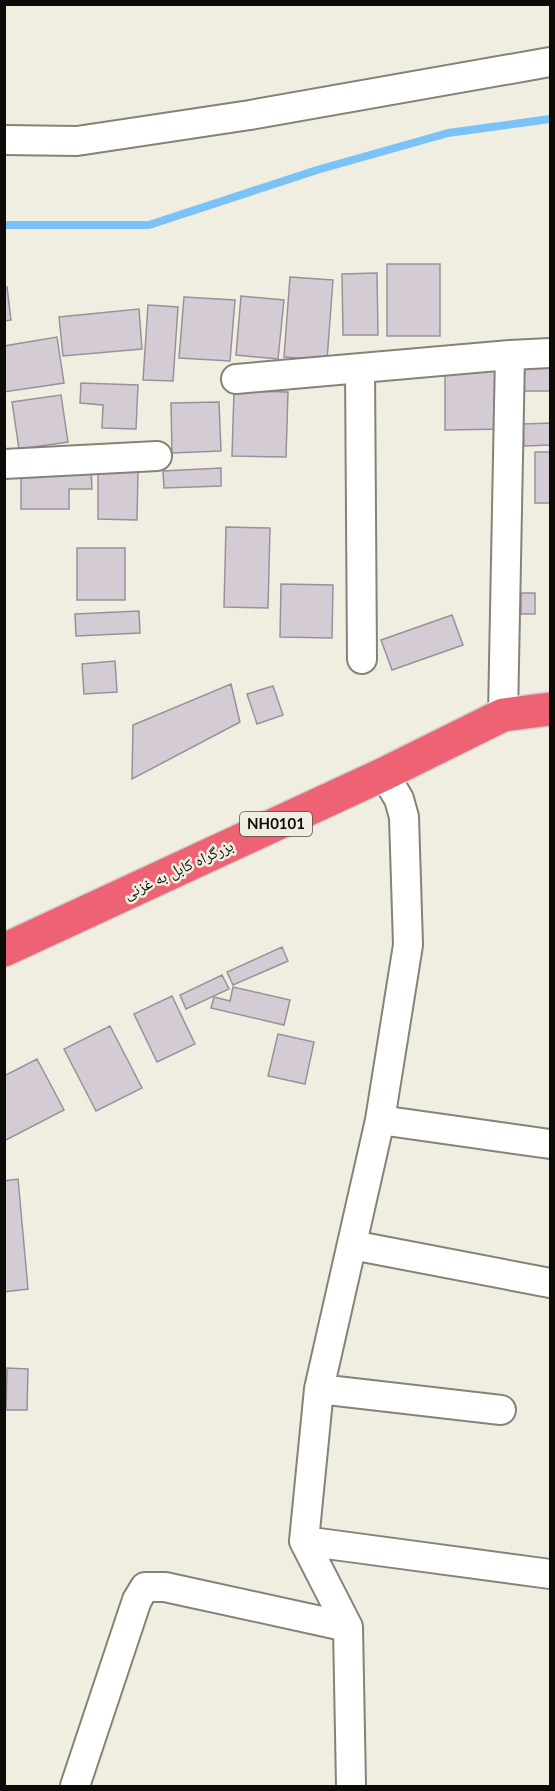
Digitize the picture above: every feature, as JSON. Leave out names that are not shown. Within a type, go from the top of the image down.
[{"type":"highway","name":"بزرگراه کابل به غزنی","points":[[4,950],[384,774],[503,715],[550,709]]},
{"type":"street","points":[[4,140],[89,140],[250,115],[550,62]]},
{"type":"street","points":[[236,379],[510,355],[550,354]]},
{"type":"street","points":[[503,715],[510,355]]},
{"type":"street","points":[[360,368],[362,659]]},
{"type":"street","points":[[4,464],[157,456]]},
{"type":"street","points":[[351,1786],[348,1627],[304,1541],[319,1389],[380,1120],[408,945],[404,817],[399,799],[384,774]]},
{"type":"street","points":[[380,1120],[550,1144]]},
{"type":"street","points":[[352,1245],[550,1283]]},
{"type":"street","points":[[319,1389],[501,1410]]},
{"type":"street","points":[[304,1541],[550,1574]]},
{"type":"street","points":[[75,1786],[137,1600],[145,1587],[165,1587],[348,1627]]},
{"type":"building","points":[[387,264],[440,264],[440,336],[387,336]]},
{"type":"building","points":[[377,273],[378,335],[343,335],[342,274]]},
{"type":"building","points":[[290,277],[333,280],[327,360],[284,357]]},
{"type":"building","points":[[7,287],[11,320],[4,321],[4,288]]},
{"type":"building","points":[[241,296],[284,300],[278,359],[236,355]]},
{"type":"building","points":[[184,297],[235,300],[230,361],[179,358]]},
{"type":"building","points":[[148,305],[178,307],[173,381],[143,380]]},
{"type":"building","points":[[139,309],[142,349],[63,356],[59,317]]},
{"type":"building","points":[[57,337],[64,383],[4,392],[4,346]]},
{"type":"building","points":[[550,362],[550,391],[518,391],[518,363]]},
{"type":"building","points":[[503,365],[504,429],[445,430],[445,366]]},
{"type":"building","points":[[81,383],[138,385],[136,429],[102,428],[103,405],[80,403]]},
{"type":"building","points":[[234,391],[288,392],[286,457],[232,456]]},
{"type":"building","points":[[61,395],[68,442],[19,449],[12,402]]},
{"type":"building","points":[[219,402],[221,451],[172,453],[171,403]]},
{"type":"building","points":[[550,423],[550,445],[524,446],[523,424]]},
{"type":"building","points":[[535,452],[550,452],[550,503],[535,503]]},
{"type":"building","points":[[91,467],[92,489],[69,489],[69,509],[21,509],[21,468]]},
{"type":"building","points":[[98,468],[138,469],[137,520],[98,519]]},
{"type":"building","points":[[221,468],[221,486],[164,488],[163,471]]},
{"type":"building","points":[[226,527],[270,528],[268,608],[224,607]]},
{"type":"building","points":[[77,548],[125,548],[125,600],[77,600]]},
{"type":"building","points":[[281,584],[333,585],[332,638],[280,637]]},
{"type":"building","points":[[521,593],[535,593],[535,614],[521,614]]},
{"type":"building","points":[[139,611],[140,633],[76,636],[75,614]]},
{"type":"building","points":[[452,615],[463,645],[392,670],[381,640]]},
{"type":"building","points":[[115,661],[117,692],[84,694],[82,664]]},
{"type":"building","points":[[231,684],[240,722],[132,779],[133,725]]},
{"type":"building","points":[[273,686],[283,715],[257,724],[247,694]]},
{"type":"building","points":[[282,947],[288,961],[233,985],[227,972]]},
{"type":"building","points":[[222,975],[229,989],[186,1009],[180,995]]},
{"type":"building","points":[[233,987],[290,1000],[284,1025],[211,1008],[214,997],[230,1001]]},
{"type":"building","points":[[172,996],[195,1044],[157,1062],[134,1014]]},
{"type":"building","points":[[110,1026],[142,1088],[96,1111],[64,1049]]},
{"type":"building","points":[[278,1034],[314,1042],[305,1084],[268,1076]]},
{"type":"building","points":[[37,1059],[64,1110],[4,1141],[4,1076]]},
{"type":"building","points":[[18,1179],[28,1289],[4,1292],[4,1181]]},
{"type":"building","points":[[7,1368],[28,1369],[27,1410],[6,1410]]},
{"type":"waterway","points":[[4,225],[149,225],[317,170],[448,133],[550,119]]}]
